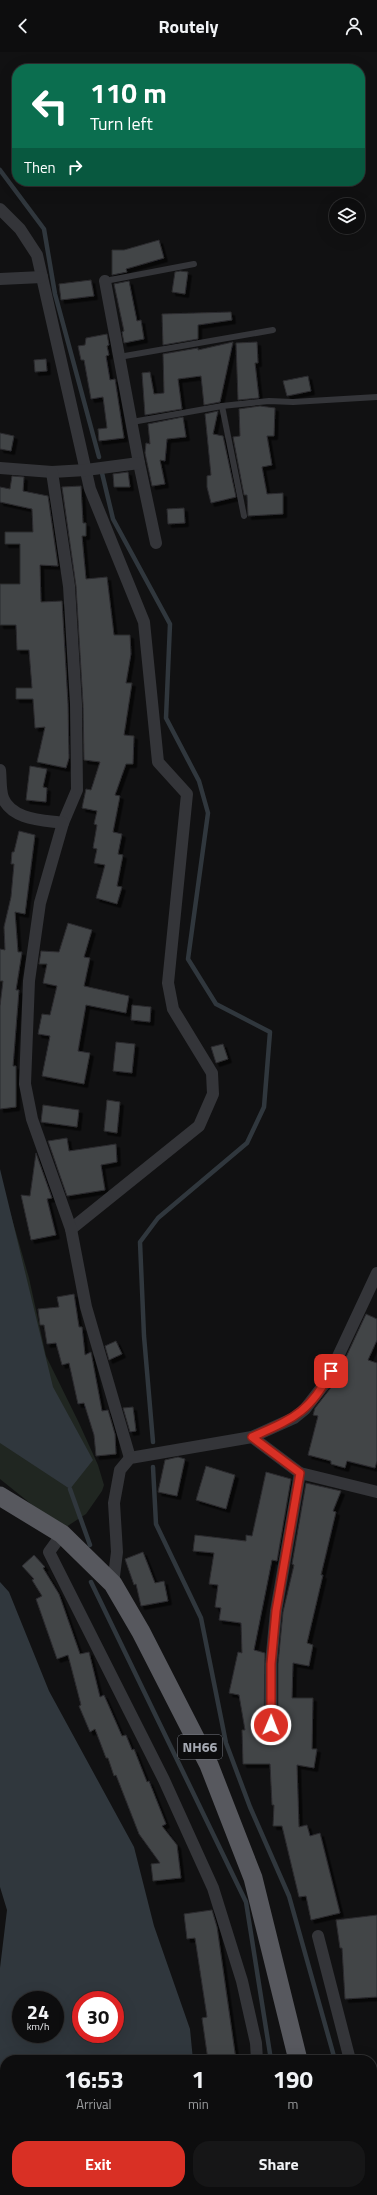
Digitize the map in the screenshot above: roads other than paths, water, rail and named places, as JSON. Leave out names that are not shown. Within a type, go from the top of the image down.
[{"type":"highway","name":"NH66","points":[[0,1496],[62,1534],[113,1584],[141,1632],[209,1765],[253,1878],[297,2055]]},
{"type":"street","points":[[0,209],[20,229],[37,255],[90,489],[144,622],[158,762],[187,794],[168,983],[173,1009],[212,1073],[213,1094],[199,1126],[71,1229]]},
{"type":"street","points":[[0,279],[42,277]]},
{"type":"street","points":[[105,280],[139,463],[156,543]]},
{"type":"street","points":[[0,468],[52,472],[86,470],[139,463]]},
{"type":"street","points":[[52,472],[69,586],[76,704],[77,790],[63,823],[40,903],[29,981],[24,1084],[32,1119],[71,1229],[86,1307],[130,1458]]},
{"type":"street","points":[[0,770],[3,798],[14,813],[40,820],[63,823]]},
{"type":"street","points":[[113,1584],[117,1552],[114,1503],[120,1470],[130,1458],[252,1437],[294,1418],[306,1409],[326,1382],[376,1276]]},
{"type":"street","points":[[252,1437],[300,1473],[377,1492]]},
{"type":"street","points":[[271,1725],[271,1664],[276,1611],[300,1473]]},
{"type":"street","points":[[62,1534],[49,1552],[164,1780],[214,1888],[242,1982],[256,2043],[257,2055]]},
{"type":"street","points":[[318,1936],[349,2055]]},
{"type":"lane","points":[[105,280],[194,264]]},
{"type":"lane","points":[[119,357],[273,330]]},
{"type":"lane","points":[[132,422],[222,406],[269,401],[293,402],[377,396]]},
{"type":"lane","points":[[222,406],[244,516]]},
{"type":"waterway","points":[[0,170],[44,229],[55,294],[99,457]]},
{"type":"waterway","points":[[102,473],[113,519],[170,624],[166,718],[199,781],[208,813],[188,959],[216,1004],[270,1032],[264,1107],[247,1143],[158,1218],[140,1242],[144,1336],[153,1442]]},
{"type":"waterway","points":[[153,1467],[156,1524],[201,1618],[226,1743],[250,1807],[289,1896],[334,2055]]},
{"type":"waterway","points":[[70,1489],[90,1545]]},
{"type":"waterway","points":[[91,1582],[246,1902],[270,2055]]}]
